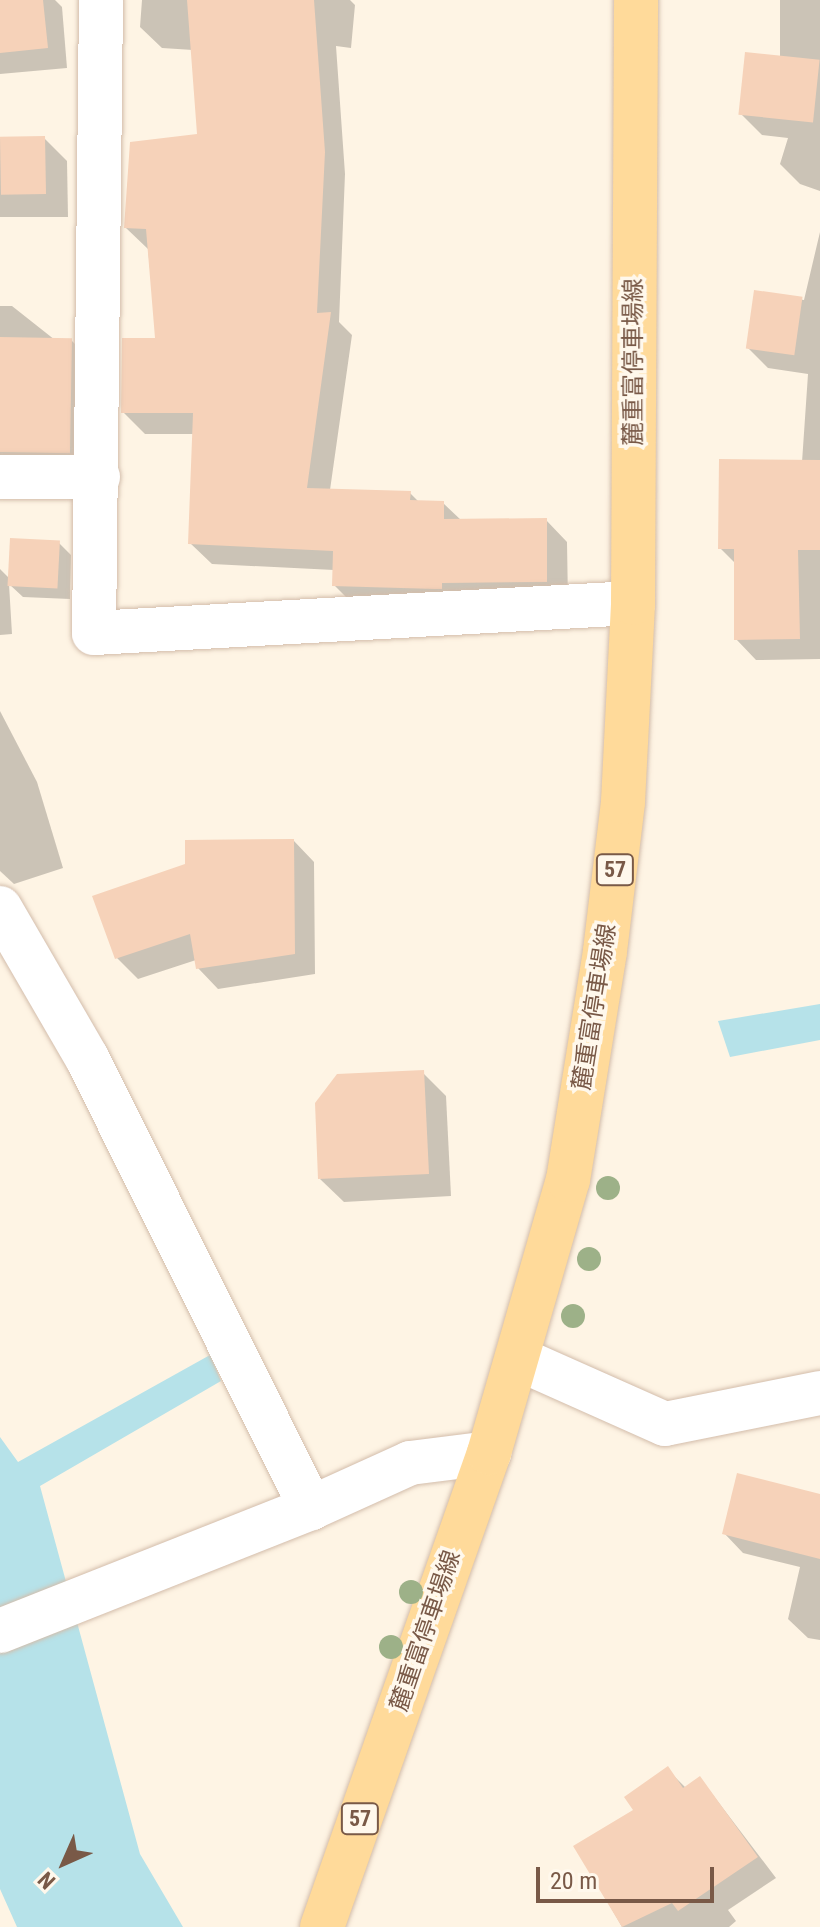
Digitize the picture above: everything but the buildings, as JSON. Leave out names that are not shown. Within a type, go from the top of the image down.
[{"type":"main road","name":"麓重富停車場線","points":[[322,1927],[489,1453],[519,1359],[568,1180],[605,951],[623,802],[633,603],[636,0]]},
{"type":"street","points":[[101,0],[94,633],[633,603]]},
{"type":"street","points":[[0,477],[98,477]]},
{"type":"street","points":[[0,908],[87,1058],[311,1508]]},
{"type":"street","points":[[519,1359],[665,1424],[820,1393]]},
{"type":"street","points":[[0,1631],[311,1508],[410,1463],[489,1453]]},
{"type":"water","points":[[820,1004],[820,1040],[730,1057],[718,1021]]},
{"type":"water","points":[[210,1355],[221,1381],[40,1486],[140,1854],[183,1927],[17,1927],[0,1889],[0,1437],[18,1462]]}]
